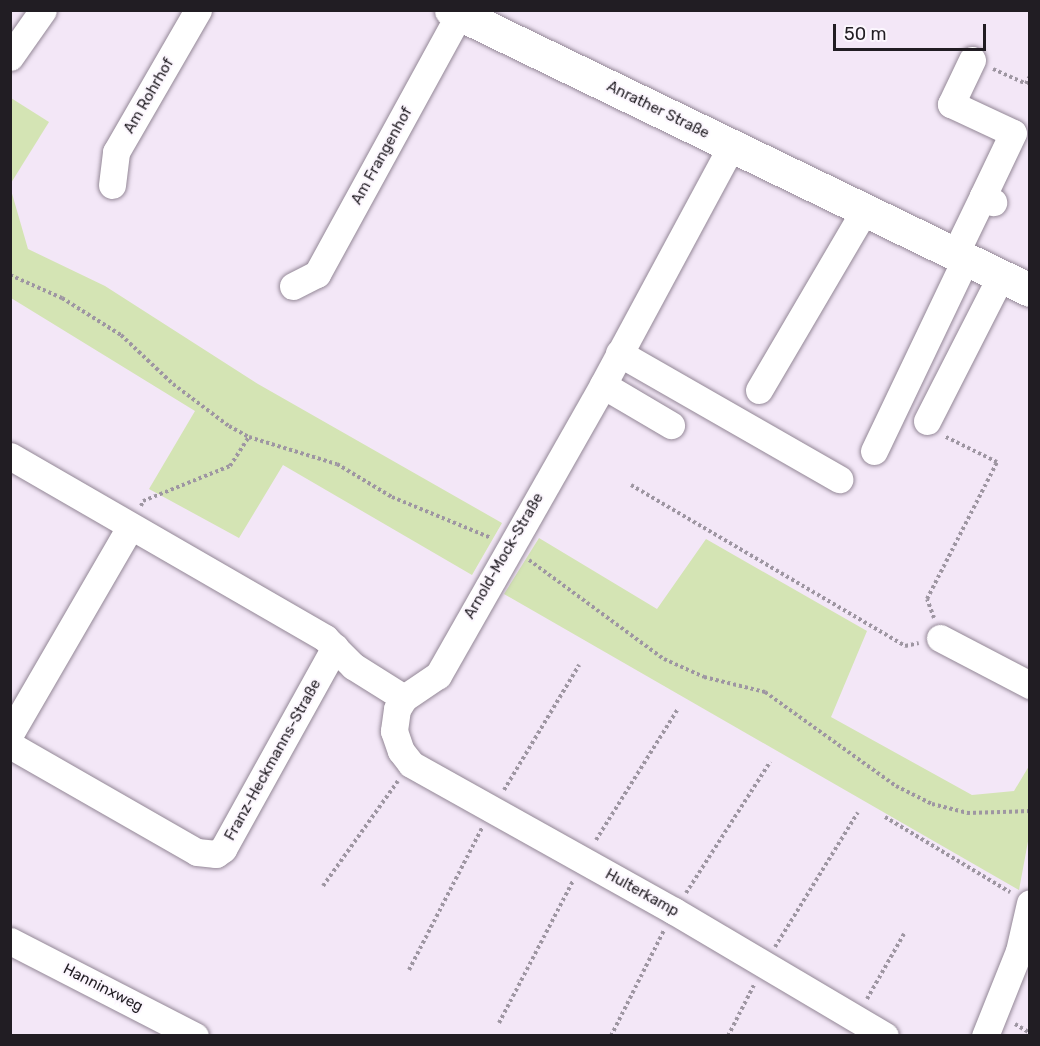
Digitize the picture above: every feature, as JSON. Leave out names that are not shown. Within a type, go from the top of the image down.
[{"type":"main road","name":"Anrather Straße","points":[[455,13],[865,208],[1015,283]]},
{"type":"street","points":[[10,57],[43,10]]},
{"type":"street","name":"Am Rohrhof","points":[[112,185],[116,152],[198,10]]},
{"type":"street","name":"Am Frangenhof","points":[[293,286],[317,274],[455,13]]},
{"type":"street","points":[[874,451],[988,199],[1013,134],[949,109],[972,60]]},
{"type":"street","name":"Arnold-Mock-Straße","points":[[404,698],[438,675],[603,385],[732,145]]},
{"type":"street","points":[[759,390],[865,208]]},
{"type":"street","points":[[931,426],[1015,283]]},
{"type":"street","points":[[619,353],[839,479]]},
{"type":"street","points":[[603,385],[671,425]]},
{"type":"street","points":[[10,456],[335,647],[353,666],[404,698],[397,709],[394,731],[406,757]]},
{"type":"street","points":[[10,734],[130,527]]},
{"type":"street","points":[[940,638],[1029,685]]},
{"type":"street","name":"Franz-Heckmanns-Straße","points":[[10,745],[197,852],[216,854],[223,849],[335,647]]},
{"type":"street","name":"Hulterkamp","points":[[406,757],[885,1035]]},
{"type":"street","points":[[985,1035],[1019,951],[1029,903]]},
{"type":"street","name":"Hanninxweg","points":[[10,941],[195,1035]]},
{"type":"path","points":[[972,60],[1026,84],[1029,76]]},
{"type":"path","points":[[931,426],[997,462],[927,599],[940,638]]},
{"type":"path","points":[[130,527],[143,501],[231,466],[249,436]]},
{"type":"path","points":[[631,485],[905,646]]},
{"type":"path","points":[[323,886],[406,757]]},
{"type":"path","points":[[728,1035],[764,965],[858,812]]},
{"type":"path","points":[[885,817],[1029,903]]},
{"type":"path","points":[[855,1019],[904,934]]},
{"type":"green space","points":[[11,98],[49,122],[11,183]]},
{"type":"green space","points":[[11,190],[28,249],[105,286],[258,384],[502,523],[472,575],[283,465],[239,538],[149,489],[195,411],[11,298]]},
{"type":"green space","points":[[539,538],[657,609],[706,539],[867,631],[831,717],[972,795],[1014,791],[1029,766],[1029,836],[1019,890],[504,594]]}]
